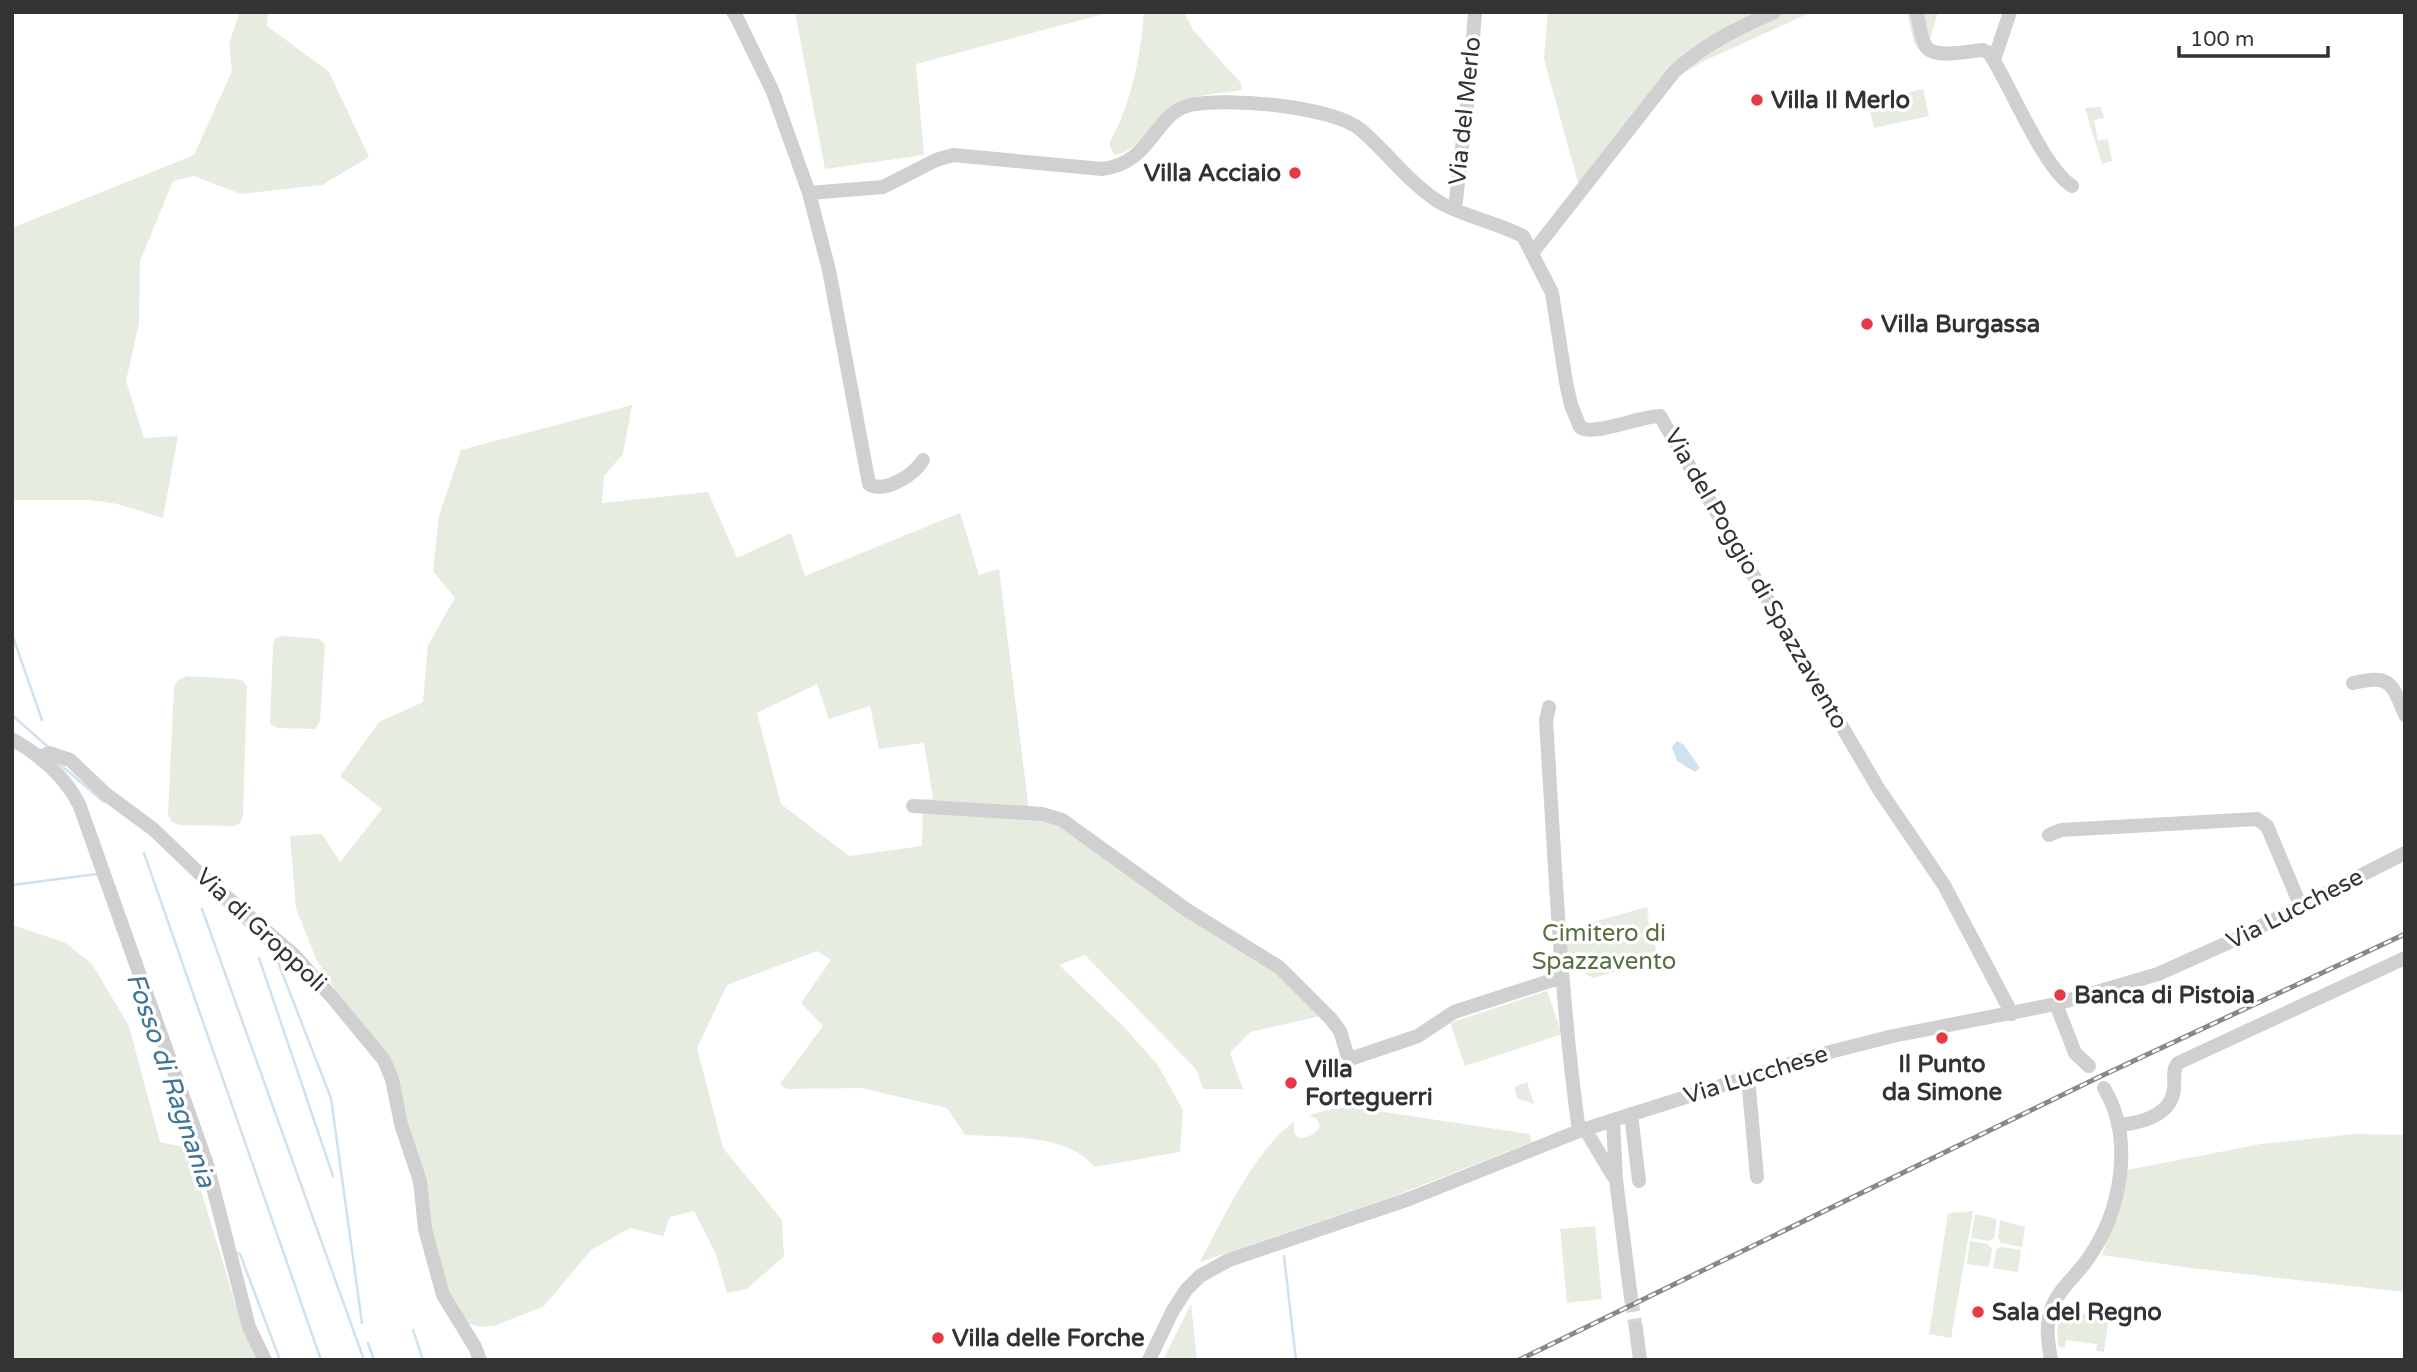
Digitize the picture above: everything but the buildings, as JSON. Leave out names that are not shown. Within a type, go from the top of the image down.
[{"type":"street","points":[[733,12],[773,92],[808,193],[829,270],[868,482],[875,488],[887,485],[914,471],[923,460]]},
{"type":"street","name":"Via del Merlo","points":[[1455,209],[1475,12]]},
{"type":"street","points":[[1533,252],[1674,72],[1734,30],[1773,12]]},
{"type":"street","points":[[1917,12],[1924,44],[1931,52],[1939,54],[1983,50],[1989,53],[2048,157],[2059,174],[2072,186]]},
{"type":"street","points":[[1994,60],[2010,12]]},
{"type":"street","name":"Via del Poggio di Spazzavento","points":[[808,193],[883,187],[936,160],[953,155],[1112,168],[1136,156],[1168,118],[1180,109],[1199,104],[1247,102],[1340,117],[1359,128],[1428,195],[1455,209],[1523,236],[1552,293],[1568,394],[1580,427],[1589,431],[1660,416],[1878,788],[1944,885],[2012,1014]]},
{"type":"street","points":[[2353,683],[2375,678],[2384,680],[2393,690],[2405,715]]},
{"type":"street","points":[[1549,707],[1546,720],[1568,1052],[1582,1130],[1616,1181]]},
{"type":"street","name":"Via di Groppoli","points":[[12,739],[41,757],[72,790],[83,813],[207,1164],[249,1327],[264,1360]]},
{"type":"street","name":"Via di Groppoli","points":[[41,757],[54,754],[70,760],[107,795],[153,829],[293,955],[384,1060],[392,1079],[399,1117],[420,1181],[426,1234],[443,1295],[480,1360]]},
{"type":"street","points":[[913,806],[1042,814],[1062,820],[1187,910],[1279,967],[1331,1019],[1340,1031],[1347,1054],[1353,1058],[1418,1035],[1454,1012],[1562,977]]},
{"type":"street","points":[[2049,835],[2061,830],[2256,819],[2267,826],[2301,907]]},
{"type":"street","name":"Via Lucchese","points":[[1149,1360],[1182,1296],[1196,1279],[1219,1265],[1409,1199],[1582,1130],[1834,1050],[1893,1035],[2056,1004],[2158,974],[2234,940],[2405,853]]},
{"type":"street","points":[[2118,1125],[2145,1121],[2168,1105],[2174,1092],[2174,1069],[2178,1063],[2405,958]]},
{"type":"street","points":[[2056,1004],[2075,1053],[2089,1066]]},
{"type":"street","points":[[1748,1078],[1757,1177]]},
{"type":"street","points":[[2051,1360],[2048,1326],[2052,1305],[2089,1258],[2104,1233],[2119,1188],[2121,1147],[2118,1125],[2114,1105],[2104,1088]]},
{"type":"street","points":[[1631,1114],[1639,1181]]},
{"type":"street","points":[[1613,1120],[1616,1181],[1631,1298]]},
{"type":"street","points":[[1636,1329],[1640,1360]]},
{"type":"green space","points":[[240,12],[268,12],[267,26],[329,72],[369,157],[322,185],[241,194],[194,176],[173,181],[140,261],[139,323],[126,381],[144,438],[178,436],[163,518],[118,504],[89,500],[12,500],[12,228],[194,155],[232,71],[229,43]]},
{"type":"green space","points":[[795,12],[1111,12],[916,64],[924,155],[825,169]]},
{"type":"green space","points":[[1144,12],[1184,12],[1193,30],[1241,83],[1242,90],[1206,95],[1180,103],[1137,144],[1129,150],[1114,154],[1109,144],[1124,112],[1134,80]]},
{"type":"green space","points":[[1548,12],[1812,12],[1704,61],[1655,90],[1579,186],[1544,59]]},
{"type":"green space","points":[[1907,12],[1938,12],[1928,45],[1922,50],[1914,43]]},
{"type":"green space","points":[[1923,89],[1929,116],[1874,128],[1868,101]]},
{"type":"green space","points":[[2101,107],[2104,118],[2094,120],[2098,141],[2108,139],[2112,161],[2102,164],[2085,108]]},
{"type":"green space","points":[[632,405],[623,454],[604,476],[602,503],[708,492],[737,558],[791,533],[805,576],[960,513],[979,575],[999,569],[1030,819],[1059,826],[1266,963],[1321,1016],[1250,1032],[1230,1053],[1243,1089],[1203,1089],[1196,1069],[1085,955],[1059,965],[1125,1028],[1157,1064],[1183,1110],[1180,1152],[1094,1167],[1083,1156],[1053,1143],[1016,1137],[965,1135],[947,1108],[861,1088],[787,1089],[780,1084],[823,1026],[801,1003],[831,960],[817,951],[727,985],[697,1048],[723,1148],[782,1220],[784,1256],[747,1289],[727,1293],[716,1254],[694,1211],[670,1217],[663,1236],[630,1228],[591,1250],[544,1306],[494,1326],[470,1324],[448,1293],[430,1228],[395,1071],[341,999],[316,959],[296,908],[290,836],[322,834],[340,862],[382,809],[340,776],[379,722],[423,702],[428,645],[455,598],[433,571],[439,516],[461,450]],"holes":[[[817,684],[829,719],[870,706],[879,749],[924,743],[933,798],[923,800],[922,846],[849,856],[781,804],[757,713]]]},
{"type":"green space","points":[[282,636],[319,639],[325,644],[320,721],[315,729],[278,728],[270,724],[273,644],[275,638]]},
{"type":"green space","points":[[187,676],[236,679],[243,681],[247,687],[243,815],[241,822],[235,826],[179,825],[171,821],[168,814],[174,687],[177,681]]},
{"type":"green space","name":"Cimitero di Spazzavento","points":[[1647,907],[1647,917],[1659,959],[1593,978],[1567,962],[1565,930]]},
{"type":"green space","points":[[12,925],[66,943],[92,964],[129,1026],[160,1142],[188,1148],[234,1299],[258,1360],[12,1360]]},
{"type":"green space","points":[[1547,991],[1562,1034],[1465,1066],[1450,1023]]},
{"type":"green space","points":[[1527,1082],[1534,1104],[1517,1098],[1514,1087]]},
{"type":"green space","points":[[1351,1107],[1529,1134],[1532,1142],[1397,1195],[1200,1262],[1241,1186],[1280,1133],[1295,1121],[1295,1134],[1302,1138],[1307,1137],[1320,1126],[1317,1119],[1309,1115]]},
{"type":"green space","points":[[2356,1134],[2405,1135],[2405,1292],[2191,1268],[2102,1255],[2114,1223],[2127,1170],[2261,1144]]},
{"type":"green space","points":[[1973,1211],[1951,1338],[1929,1334],[1948,1213]]},
{"type":"green space","points":[[1975,1214],[1997,1219],[1994,1238],[1989,1241],[1971,1238]]},
{"type":"green space","points":[[2000,1220],[2025,1227],[2022,1247],[2001,1243],[1998,1238]]},
{"type":"green space","points":[[1595,1226],[1602,1299],[1567,1303],[1560,1229]]},
{"type":"green space","points":[[1970,1241],[1988,1244],[1992,1249],[1989,1267],[1967,1264]]},
{"type":"green space","points":[[2001,1247],[2021,1250],[2018,1272],[1993,1268],[1996,1250]]},
{"type":"green space","points":[[1191,1304],[1197,1360],[1163,1360]]},
{"type":"green space","points":[[2061,1311],[2109,1317],[2104,1352],[2096,1351],[2097,1344],[2066,1340],[2065,1348],[2058,1346],[2057,1330]]},
{"type":"water","points":[[1677,741],[1684,745],[1700,768],[1695,772],[1677,761],[1672,747]]},
{"type":"waterway","points":[[12,634],[42,720]]},
{"type":"waterway","points":[[12,715],[48,747]]},
{"type":"waterway","points":[[56,761],[104,802]]},
{"type":"waterway","points":[[144,853],[321,1360]]},
{"type":"waterway","name":"Fosso di Ragnania","points":[[12,885],[98,876]]},
{"type":"waterway","points":[[208,890],[274,952],[331,1098],[362,1323]]},
{"type":"waterway","points":[[202,909],[364,1360]]},
{"type":"waterway","points":[[259,958],[333,1176]]},
{"type":"waterway","name":"Fosso di Ragnania","points":[[236,1253],[240,1254],[280,1360]]},
{"type":"waterway","points":[[1284,1256],[1296,1360]]},
{"type":"waterway","points":[[413,1330],[423,1360]]},
{"type":"waterway","points":[[368,1343],[374,1360]]},
{"type":"tunnel","points":[[1631,1298],[1636,1329]]},
{"type":"railway","points":[[1519,1360],[2097,1078],[2405,934]]},
{"type":"place","name":"Villa Il Merlo","points":[[1757,100]]},
{"type":"place","name":"Villa Acciaio","points":[[1295,173]]},
{"type":"place","name":"Villa Burgassa","points":[[1867,324]]},
{"type":"place","name":"Banca di Pistoia","points":[[2060,995]]},
{"type":"place","name":"Il Punto da Simone","points":[[1942,1038]]},
{"type":"place","name":"Villa Forteguerri","points":[[1291,1083]]},
{"type":"place","name":"Sala del Regno","points":[[1978,1312]]},
{"type":"place","name":"Villa delle Forche","points":[[938,1338]]}]
